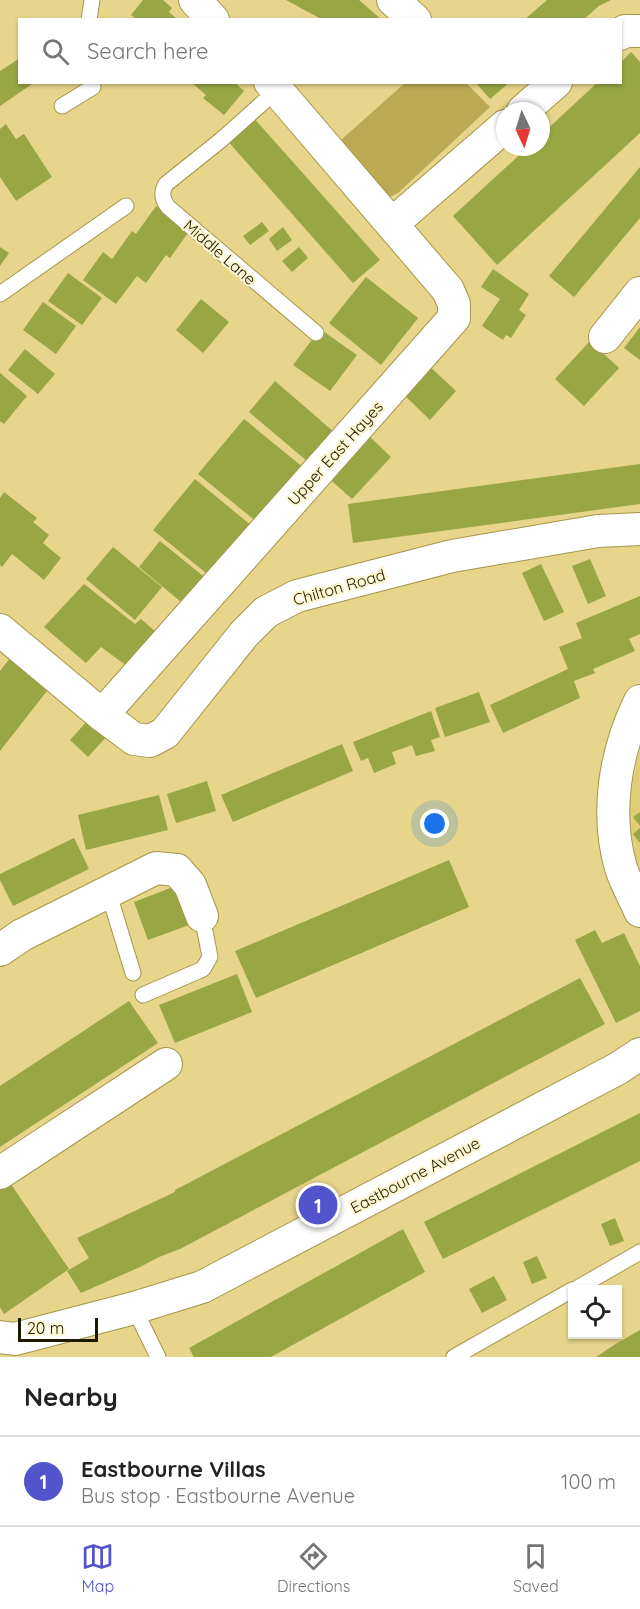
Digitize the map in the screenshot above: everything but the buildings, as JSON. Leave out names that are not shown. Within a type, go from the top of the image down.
[{"type":"street","points":[[195,0],[211,18]]},
{"type":"street","points":[[393,0],[413,18]]},
{"type":"street","points":[[622,34],[640,31]]},
{"type":"street","points":[[533,102],[554,84]]},
{"type":"street","name":"Upper East Hayes","points":[[102,715],[454,318],[454,304],[448,290],[273,86]]},
{"type":"street","points":[[392,224],[496,134]]},
{"type":"street","points":[[605,337],[640,293]]},
{"type":"street","name":"Chilton Road","points":[[102,715],[134,739],[150,741],[165,733],[244,634],[266,612],[297,596],[452,556],[598,531],[640,529]]},
{"type":"street","points":[[0,630],[102,715]]},
{"type":"street","points":[[640,700],[629,724],[617,768],[613,815],[622,869],[640,911]]},
{"type":"street","points":[[0,950],[22,935],[156,868],[177,870],[190,885],[202,916]]},
{"type":"street","name":"Eastbourne Avenue","points":[[11,1344],[202,1287],[617,1069],[640,1054]]},
{"type":"street","points":[[0,1173],[166,1064]]},
{"type":"lane","points":[[89,18],[92,0]]},
{"type":"lane","points":[[62,106],[93,87],[92,84]]},
{"type":"lane","name":"Middle Lane","points":[[273,86],[221,140],[166,184],[162,193],[165,202],[316,333]]},
{"type":"lane","points":[[0,294],[126,206]]},
{"type":"lane","points":[[108,891],[133,973]]},
{"type":"lane","points":[[143,995],[203,969],[210,957],[202,916]]},
{"type":"lane","points":[[582,1285],[640,1252]]},
{"type":"lane","points":[[454,1357],[568,1293]]},
{"type":"lane","points":[[134,1308],[158,1357]]},
{"type":"shaded area","points":[[404,84],[467,84],[490,107],[398,193],[392,196],[386,197],[332,148]]},
{"type":"shaded area","points":[[640,747],[640,865],[630,851],[638,846],[626,833],[627,809]]},
{"type":"place","name":"Eastbourne Villas","points":[[318,1205]]}]
